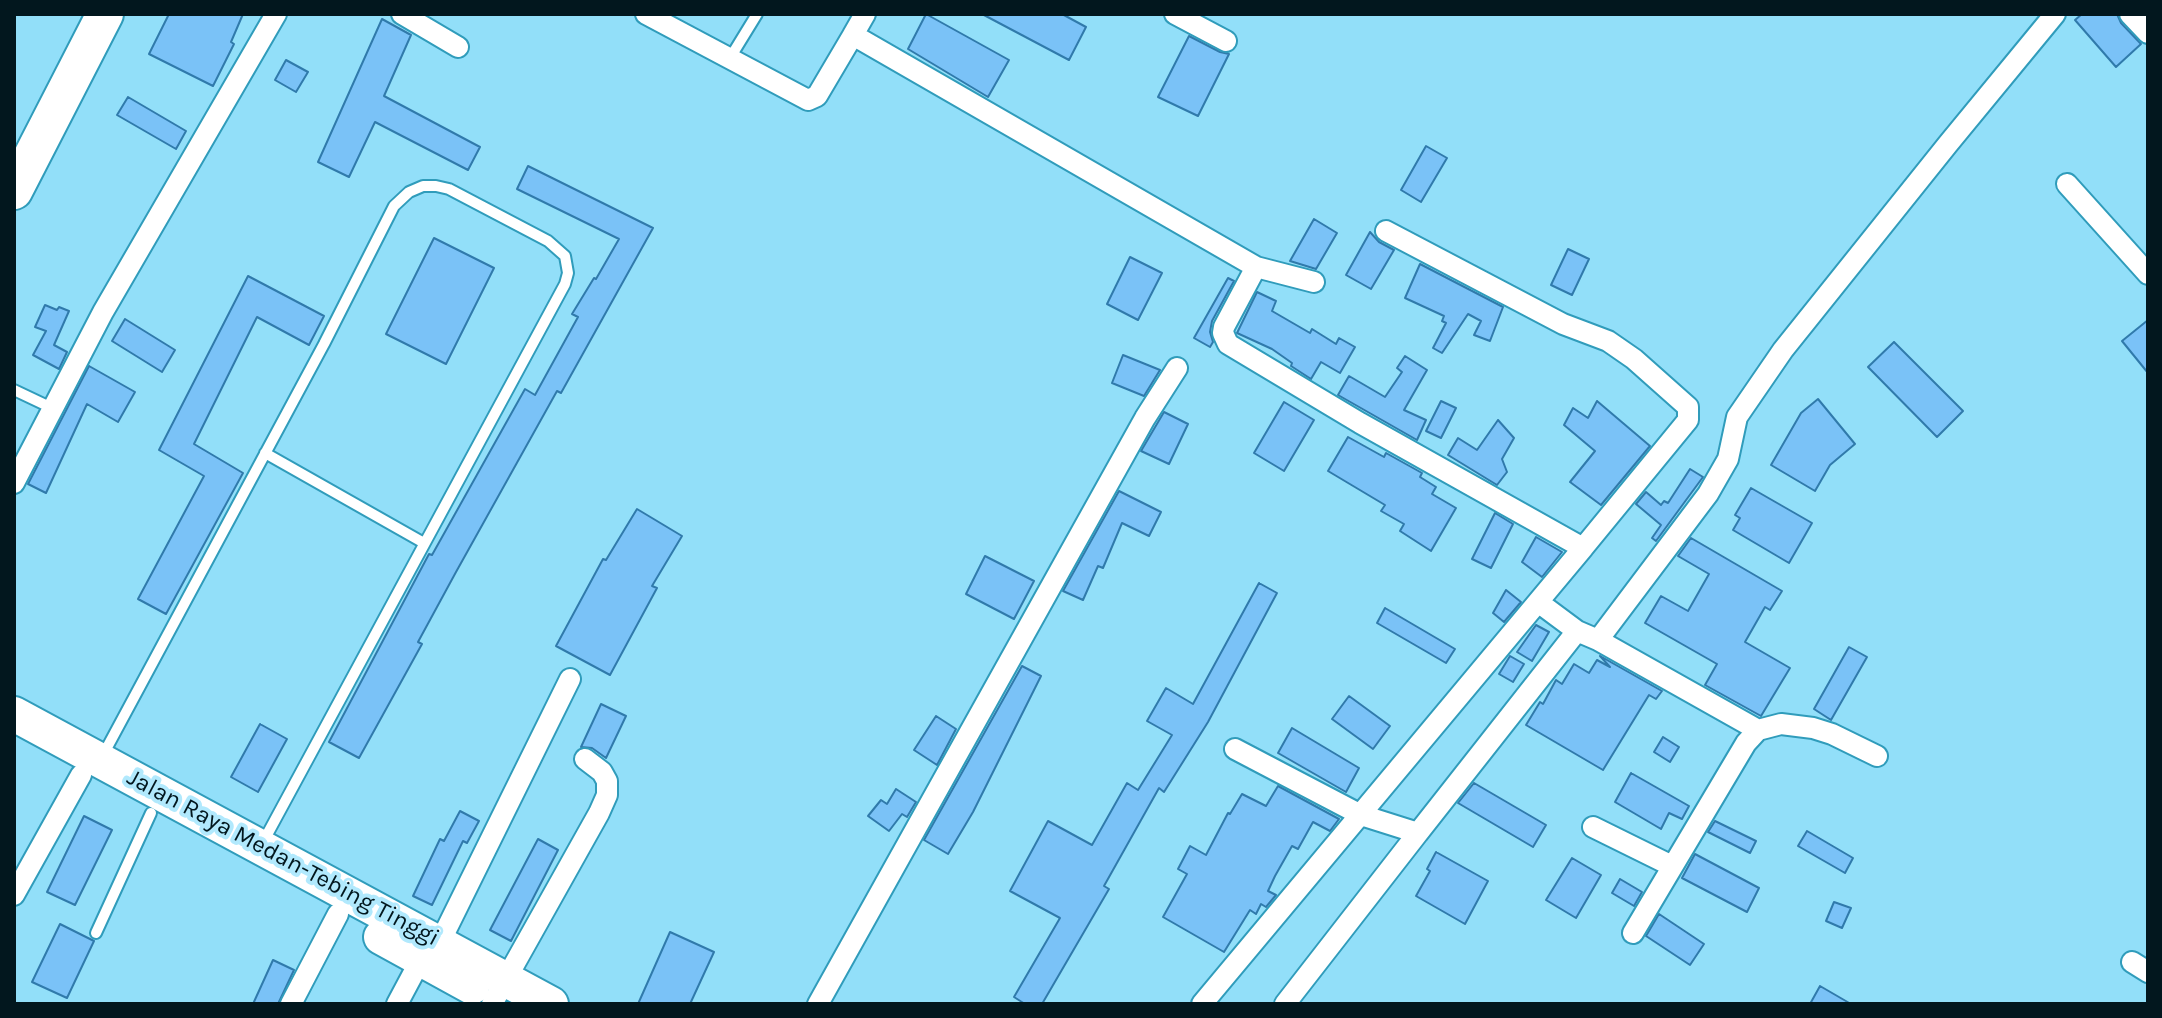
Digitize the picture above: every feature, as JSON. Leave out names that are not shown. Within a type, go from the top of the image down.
[{"type":"highway","points":[[14,145],[84,14]]},
{"type":"highway","points":[[14,191],[105,14]]},
{"type":"highway","name":"Jalan Raya Medan-Tebing Tinggi","points":[[14,714],[151,813],[272,861],[338,914],[430,950]]},
{"type":"highway","name":"Jalan Raya Medan-Tebing Tinggi","points":[[14,739],[90,768],[272,861],[430,950],[498,996],[551,1004]]},
{"type":"street","points":[[14,483],[103,312],[276,14]]},
{"type":"street","points":[[402,14],[458,47]]},
{"type":"street","points":[[646,14],[808,100],[817,96],[865,14]]},
{"type":"street","points":[[1175,14],[1226,41]]},
{"type":"street","points":[[1598,640],[1708,494],[1728,459],[1737,417],[1783,350],[2055,14]]},
{"type":"street","points":[[2130,14],[2148,33]]},
{"type":"street","points":[[853,35],[1256,267],[1314,282]]},
{"type":"street","points":[[2067,184],[2148,274]]},
{"type":"street","points":[[1202,1004],[1688,420],[1688,407],[1634,359],[1608,341],[1563,324],[1386,231]]},
{"type":"street","points":[[1256,267],[1224,327],[1228,344],[1360,423],[1583,548]]},
{"type":"street","points":[[818,1004],[1145,418],[1177,368]]},
{"type":"street","points":[[1538,602],[1577,631],[1758,730]]},
{"type":"street","points":[[1285,1004],[1577,631]]},
{"type":"street","points":[[397,1004],[430,950],[570,679]]},
{"type":"street","points":[[1633,933],[1746,743],[1758,730],[1781,724],[1813,728],[1877,756]]},
{"type":"street","points":[[1235,749],[1361,815],[1418,833]]},
{"type":"street","points":[[498,996],[607,795],[607,781],[602,772],[585,759]]},
{"type":"street","points":[[14,895],[90,768]]},
{"type":"street","points":[[1593,827],[1672,866]]},
{"type":"street","points":[[291,1004],[338,914]]},
{"type":"lane","points":[[730,58],[757,14]]},
{"type":"lane","points":[[90,768],[265,453],[394,206],[409,192],[423,186],[449,189],[548,241],[565,256],[568,273],[565,284],[424,543],[272,861]]},
{"type":"lane","points":[[14,390],[52,408]]},
{"type":"lane","points":[[265,453],[424,543]]},
{"type":"lane","points":[[96,933],[151,813]]},
{"type":"building","points":[[169,14],[243,14],[231,42],[234,44],[213,86],[149,54]]},
{"type":"building","points":[[926,14],[1009,60],[988,97],[908,49]]},
{"type":"building","points":[[982,14],[1062,14],[1086,27],[1069,60]]},
{"type":"building","points":[[2082,14],[2117,14],[2121,23],[2141,44],[2116,67],[2075,20]]},
{"type":"building","points":[[382,19],[411,35],[384,96],[480,147],[468,170],[375,122],[349,177],[318,162]]},
{"type":"building","points":[[1189,36],[1229,54],[1198,116],[1158,97]]},
{"type":"building","points":[[286,60],[308,72],[296,92],[275,80]]},
{"type":"building","points":[[128,97],[186,131],[176,149],[117,115]]},
{"type":"building","points":[[1426,146],[1447,158],[1421,202],[1401,190]]},
{"type":"building","points":[[528,166],[653,228],[456,572],[418,642],[422,644],[359,758],[329,742],[429,554],[432,555],[525,389],[535,395],[578,317],[572,314],[619,239],[517,189]]},
{"type":"building","points":[[1314,219],[1337,233],[1316,269],[1290,261]]},
{"type":"building","points":[[1370,232],[1379,242],[1394,250],[1371,289],[1346,275]]},
{"type":"building","points":[[434,238],[494,268],[446,364],[386,334]]},
{"type":"building","points":[[1568,249],[1589,259],[1572,295],[1551,285]]},
{"type":"building","points":[[1130,257],[1162,273],[1138,320],[1107,304]]},
{"type":"building","points":[[1420,264],[1503,307],[1490,341],[1474,335],[1481,321],[1468,314],[1442,353],[1433,348],[1446,323],[1442,321],[1444,316],[1405,298]]},
{"type":"building","points":[[248,276],[324,316],[309,345],[257,317],[194,444],[243,473],[166,614],[138,599],[204,476],[159,450]]},
{"type":"building","points":[[1228,278],[1234,281],[1212,321],[1210,332],[1213,342],[1210,347],[1194,338]]},
{"type":"building","points":[[1257,292],[1276,301],[1272,311],[1310,333],[1312,329],[1336,344],[1339,338],[1355,347],[1340,373],[1321,362],[1311,379],[1272,349],[1237,333]]},
{"type":"building","points":[[45,305],[69,311],[54,345],[67,352],[59,369],[33,355],[46,331],[35,327]]},
{"type":"building","points":[[125,319],[175,350],[162,372],[112,341]]},
{"type":"building","points":[[2148,320],[2148,373],[2122,341]]},
{"type":"building","points":[[1894,342],[1963,411],[1937,437],[1868,367]]},
{"type":"building","points":[[1123,355],[1160,370],[1144,396],[1112,383]]},
{"type":"building","points":[[1405,356],[1427,370],[1404,410],[1426,420],[1417,440],[1338,395],[1349,376],[1385,397],[1402,372],[1397,368]]},
{"type":"building","points":[[89,366],[135,392],[118,422],[87,404],[46,493],[28,484]]},
{"type":"building","points":[[1818,399],[1855,444],[1830,465],[1815,491],[1771,465],[1801,413]]},
{"type":"building","points":[[1441,401],[1456,408],[1441,438],[1426,431]]},
{"type":"building","points":[[1597,401],[1650,446],[1601,505],[1570,482],[1595,451],[1564,425],[1573,408],[1588,418]]},
{"type":"building","points":[[1284,402],[1314,420],[1284,471],[1254,453]]},
{"type":"building","points":[[1164,412],[1188,424],[1169,464],[1141,451]]},
{"type":"building","points":[[1498,420],[1514,438],[1502,459],[1507,472],[1497,485],[1448,455],[1458,438],[1477,450]]},
{"type":"building","points":[[1348,437],[1422,473],[1420,477],[1436,487],[1432,494],[1456,508],[1431,551],[1400,531],[1404,524],[1381,511],[1385,505],[1328,471]]},
{"type":"building","points":[[1690,469],[1703,477],[1656,541],[1652,538],[1661,525],[1636,504],[1646,492],[1661,505],[1664,501],[1668,503]]},
{"type":"building","points":[[1751,488],[1812,523],[1789,563],[1733,530],[1740,518],[1735,515]]},
{"type":"building","points":[[1119,491],[1161,512],[1149,536],[1122,523],[1103,568],[1098,566],[1083,600],[1063,591]]},
{"type":"building","points":[[637,509],[682,536],[652,586],[657,588],[610,675],[556,646],[603,559],[606,560]]},
{"type":"building","points":[[1495,513],[1513,524],[1491,568],[1472,559]]},
{"type":"building","points":[[1536,537],[1562,552],[1542,577],[1522,562]]},
{"type":"building","points":[[1691,538],[1782,591],[1770,610],[1765,607],[1745,642],[1790,668],[1761,716],[1705,685],[1717,664],[1645,623],[1661,596],[1688,611],[1709,574],[1678,556]]},
{"type":"building","points":[[985,556],[1034,581],[1014,619],[966,594]]},
{"type":"building","points":[[1259,583],[1277,593],[1208,722],[1164,792],[1159,788],[1104,886],[1109,889],[1042,1004],[1025,1004],[1014,997],[1060,918],[1010,891],[1048,821],[1092,845],[1127,783],[1138,790],[1172,735],[1147,721],[1166,688],[1193,704]]},
{"type":"building","points":[[1506,590],[1521,602],[1504,622],[1493,613]]},
{"type":"building","points":[[1385,608],[1455,649],[1446,663],[1377,623]]},
{"type":"building","points":[[1536,625],[1549,632],[1532,661],[1517,652]]},
{"type":"building","points":[[1849,647],[1867,657],[1831,720],[1814,709]]},
{"type":"building","points":[[1510,656],[1524,664],[1513,682],[1499,674]]},
{"type":"building","points":[[1600,656],[1662,691],[1656,699],[1649,695],[1603,770],[1526,725],[1540,702],[1543,704],[1556,680],[1562,684],[1574,664],[1589,673],[1597,660],[1610,667]]},
{"type":"building","points":[[1022,666],[1041,676],[973,812],[948,854],[924,840]]},
{"type":"building","points":[[1349,696],[1390,726],[1373,749],[1332,719]]},
{"type":"building","points":[[601,704],[626,716],[606,758],[592,748],[581,747]]},
{"type":"building","points":[[936,716],[956,729],[937,765],[914,750]]},
{"type":"building","points":[[260,724],[287,739],[258,792],[231,777]]},
{"type":"building","points":[[1292,728],[1359,768],[1346,792],[1278,753]]},
{"type":"building","points":[[1663,737],[1679,747],[1670,762],[1654,752]]},
{"type":"building","points":[[1631,773],[1689,806],[1682,819],[1669,813],[1661,829],[1615,802]]},
{"type":"building","points":[[1474,783],[1546,825],[1533,847],[1458,803]]},
{"type":"building","points":[[1278,786],[1339,819],[1330,831],[1313,822],[1298,849],[1292,846],[1268,891],[1276,895],[1266,907],[1261,904],[1256,914],[1250,910],[1224,952],[1163,917],[1187,874],[1178,869],[1190,846],[1206,855],[1228,813],[1242,794],[1266,806]]},
{"type":"building","points":[[896,789],[916,802],[907,817],[902,814],[889,831],[868,816],[881,800],[887,804]]},
{"type":"building","points":[[460,811],[479,821],[467,843],[463,841],[432,905],[413,896],[440,839],[444,841]]},
{"type":"building","points":[[84,816],[112,830],[75,905],[47,892]]},
{"type":"building","points":[[1715,821],[1756,841],[1750,853],[1708,832]]},
{"type":"building","points":[[1807,831],[1853,858],[1845,873],[1798,846]]},
{"type":"building","points":[[538,839],[558,850],[511,941],[490,930]]},
{"type":"building","points":[[1436,852],[1488,881],[1465,924],[1416,896],[1430,871],[1427,869]]},
{"type":"building","points":[[1695,854],[1759,888],[1747,912],[1682,878]]},
{"type":"building","points":[[1572,858],[1601,875],[1576,918],[1546,900]]},
{"type":"building","points":[[1620,879],[1642,892],[1634,906],[1612,893]]},
{"type":"building","points":[[1834,902],[1851,908],[1842,928],[1826,921]]},
{"type":"building","points":[[1659,914],[1704,944],[1690,965],[1646,936]]},
{"type":"building","points":[[60,924],[94,941],[67,998],[32,982]]},
{"type":"building","points":[[670,932],[714,952],[690,1004],[638,1004]]},
{"type":"building","points":[[273,960],[294,970],[278,1004],[253,1004]]},
{"type":"building","points":[[1820,986],[1851,1004],[1810,1004]]}]
